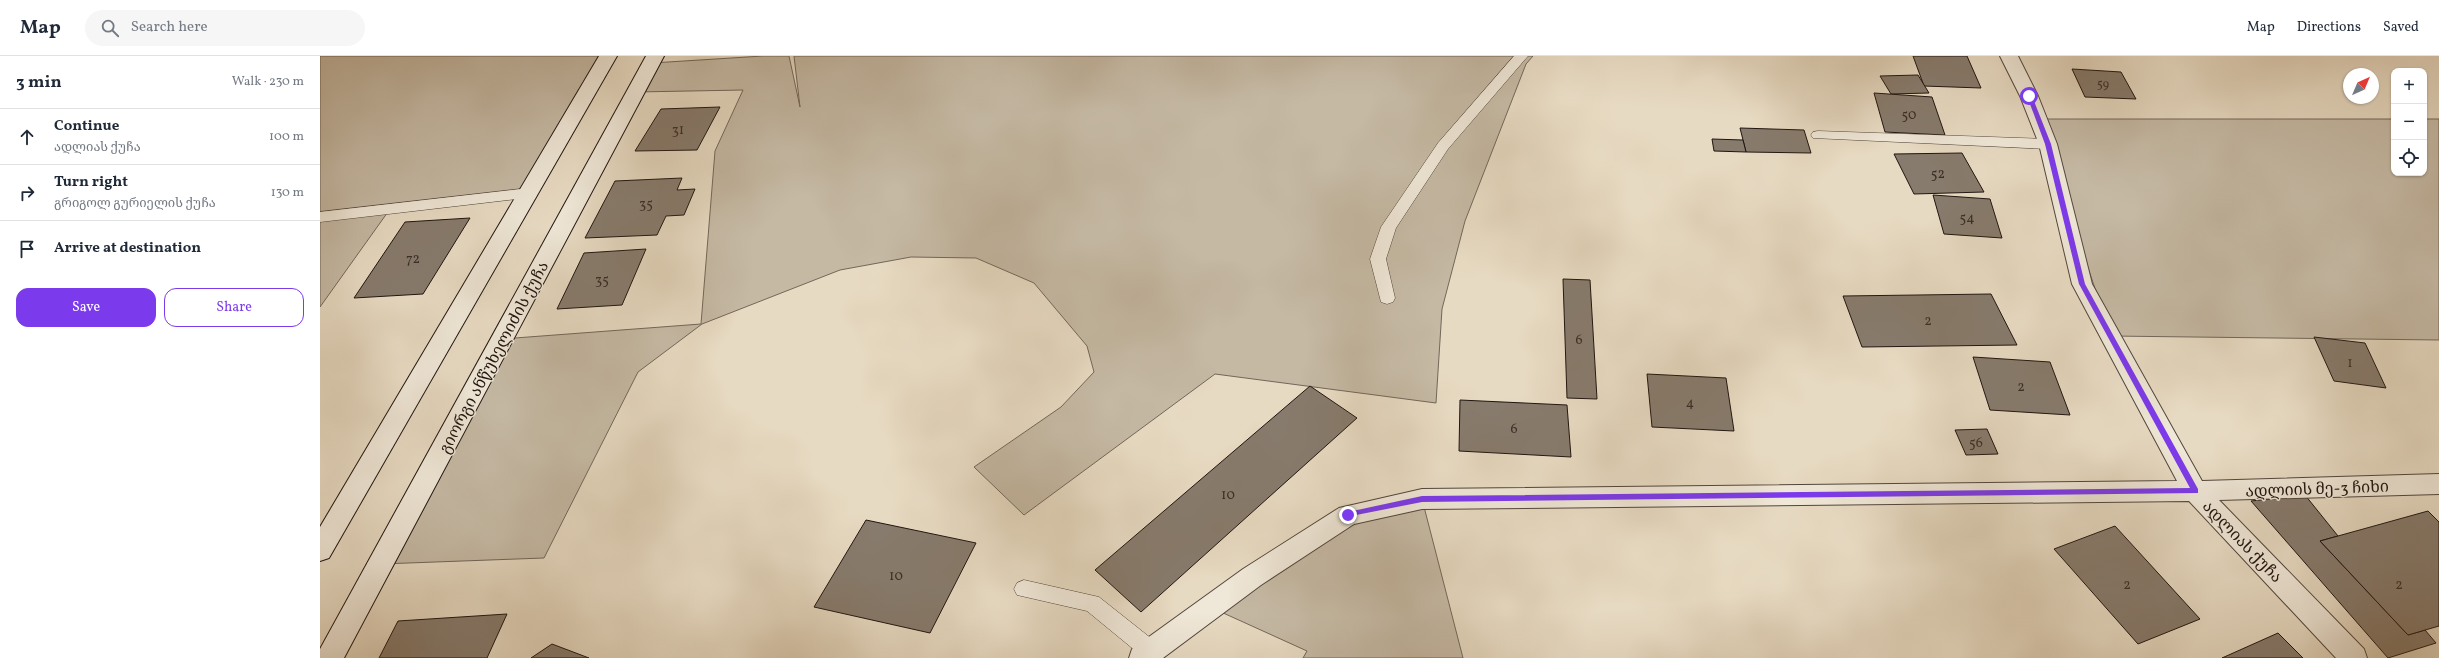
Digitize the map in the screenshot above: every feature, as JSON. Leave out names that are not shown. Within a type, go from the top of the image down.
[{"type":"street","points":[[320,550],[608,56]]},
{"type":"street","name":"გიორგი ანწუხელიძის ქუჩა","points":[[330,658],[655,56]]},
{"type":"street","name":"ადლიას ქუჩა","points":[[2009,56],[2029,96],[2048,144],[2082,284],[2195,491],[2354,658]]},
{"type":"street","name":"ადლიის მე-3 ჩიხი","points":[[1146,654],[1252,577],[1348,515],[1422,499],[2195,491],[2439,484]]},
{"type":"lane","points":[[1387,298],[1378,260],[1389,227],[1442,146],[1521,56]]},
{"type":"lane","points":[[1818,135],[2048,144]]},
{"type":"lane","points":[[320,216],[529,193]]},
{"type":"lane","points":[[1024,589],[1092,603],[1146,654]]},
{"type":"shaded area","points":[[320,56],[608,56],[529,193],[390,209],[320,307]]},
{"type":"shaded area","points":[[763,56],[789,56],[800,107],[794,56],[1533,56],[1526,64],[1465,221],[1442,309],[1436,403],[1215,374],[1024,515],[974,467],[1061,407],[1094,372],[1087,346],[1034,283],[976,258],[911,257],[840,270],[702,324],[638,372],[544,558],[381,564],[502,339],[701,324],[715,151],[743,90],[636,92],[652,63]]},
{"type":"shaded area","points":[[2038,119],[2391,119],[2391,176],[2427,176],[2427,119],[2439,119],[2439,340],[2111,336]]},
{"type":"shaded area","points":[[1422,499],[1463,658],[1303,658],[1307,651],[1210,607],[1348,515]]},
{"type":"building","points":[[1913,56],[1967,56],[1981,88],[1924,86]]},
{"type":"building","points":[[2072,69],[2121,72],[2136,99],[2085,97]]},
{"type":"building","points":[[1918,75],[1929,93],[1891,94],[1880,76]]},
{"type":"building","points":[[1874,93],[1932,97],[1945,135],[1885,132]]},
{"type":"building","points":[[720,107],[697,150],[635,151],[661,109]]},
{"type":"building","points":[[1740,128],[1804,130],[1811,153],[1746,152]]},
{"type":"building","points":[[1712,139],[1743,140],[1746,152],[1714,151]]},
{"type":"building","points":[[1962,153],[1984,192],[1914,194],[1894,154]]},
{"type":"building","points":[[682,178],[677,190],[695,189],[684,215],[666,216],[657,235],[585,238],[615,181]]},
{"type":"building","points":[[1933,195],[1990,199],[2002,238],[1944,234]]},
{"type":"building","points":[[470,218],[423,294],[354,298],[405,222]]},
{"type":"building","points":[[646,249],[622,305],[557,309],[584,253]]},
{"type":"building","points":[[1563,279],[1590,280],[1597,399],[1567,398]]},
{"type":"building","points":[[1991,294],[2017,345],[1862,347],[1843,296]]},
{"type":"building","points":[[2314,337],[2365,343],[2386,388],[2334,381]]},
{"type":"building","points":[[1973,357],[2050,362],[2070,415],[1990,410]]},
{"type":"building","points":[[1647,374],[1726,378],[1734,431],[1652,427]]},
{"type":"building","points":[[1310,386],[1357,418],[1141,612],[1095,570]]},
{"type":"building","points":[[1460,400],[1567,405],[1571,457],[1459,451]]},
{"type":"building","points":[[1987,429],[1998,454],[1966,455],[1955,430]]},
{"type":"building","points":[[2305,495],[2338,536],[2320,541],[2408,635],[2425,630],[2436,643],[2388,658],[2251,501]]},
{"type":"building","points":[[2428,511],[2439,522],[2439,626],[2408,635],[2320,541]]},
{"type":"building","points":[[866,520],[976,543],[930,633],[814,607]]},
{"type":"building","points":[[2115,526],[2200,619],[2138,644],[2054,549]]},
{"type":"building","points":[[507,614],[487,658],[379,658],[398,621]]},
{"type":"building","points":[[2278,633],[2303,658],[2222,658]]},
{"type":"building","points":[[552,644],[589,658],[531,658]]},
{"type":"route","points":[[1348,515],[1422,499],[2195,491],[2082,284],[2048,144],[2029,96]]}]
